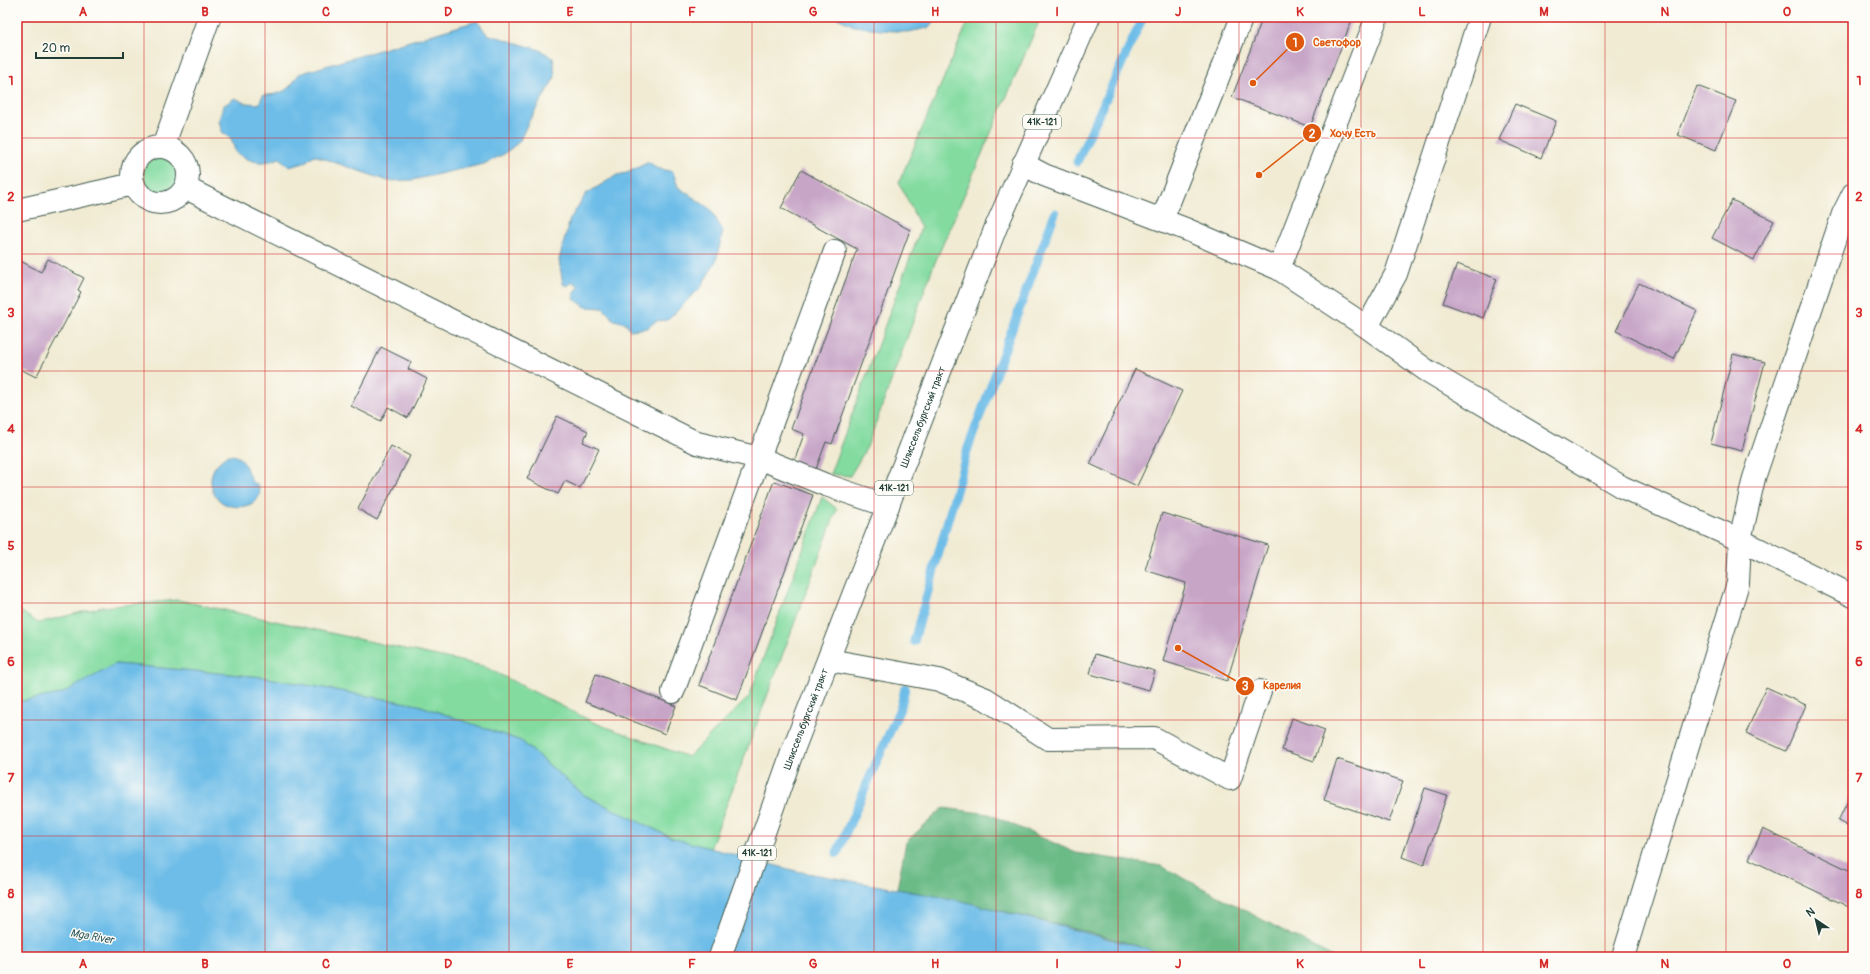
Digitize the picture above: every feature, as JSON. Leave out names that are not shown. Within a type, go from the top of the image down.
[{"type":"street","name":"Шлиссельбургский тракт","points":[[720,957],[793,750],[996,226],[1089,17]]},
{"type":"street","points":[[1162,220],[1242,17]]},
{"type":"street","points":[[1279,268],[1377,17]]},
{"type":"street","points":[[1367,327],[1396,274],[1480,17]]},
{"type":"street","points":[[163,147],[209,18]]},
{"type":"street","points":[[163,147],[173,150],[182,157],[187,166],[188,177],[186,188],[179,196],[169,202],[159,203],[148,200],[139,194],[134,184],[132,173],[136,163],[142,154],[152,148],[163,147]]},
{"type":"street","points":[[1023,164],[1044,175],[1162,220],[1279,268],[1367,327],[1426,370],[1622,487],[1740,540],[1853,596]]},
{"type":"street","points":[[17,210],[134,184]]},
{"type":"street","points":[[186,188],[697,443],[759,458],[826,485],[888,506]]},
{"type":"street","points":[[1623,957],[1738,583],[1740,540],[1754,478],[1843,214],[1853,194]]},
{"type":"street","points":[[673,692],[835,251]]},
{"type":"street","points":[[829,660],[940,680],[986,699],[1048,739],[1154,738],[1230,779],[1260,691]]},
{"type":"green space","points":[[970,17],[1041,17],[933,267],[867,447],[850,476],[830,474],[921,228],[899,182]]},
{"type":"green space","points":[[157,158],[165,158],[175,163],[179,170],[179,184],[175,191],[165,196],[157,196],[147,191],[145,188],[142,181],[142,173],[147,163],[150,161]]},
{"type":"green space","points":[[822,497],[837,509],[710,849],[672,838],[584,795],[521,741],[418,705],[262,677],[116,664],[61,695],[17,702],[17,609],[38,623],[102,607],[178,600],[483,666],[595,723],[688,757],[749,697]]},
{"type":"green space","points":[[943,808],[989,814],[1076,853],[1161,866],[1333,957],[1165,957],[1128,943],[1102,936],[981,906],[897,889],[906,842]]},
{"type":"water","points":[[835,17],[937,17],[928,28],[908,32],[854,26]]},
{"type":"water","points":[[477,21],[487,34],[540,50],[553,58],[555,77],[529,121],[519,142],[504,154],[484,164],[412,180],[388,181],[314,155],[304,163],[289,167],[280,158],[267,162],[252,161],[235,152],[231,140],[222,132],[219,121],[223,106],[235,98],[245,103],[259,104],[263,95],[281,93],[292,84],[299,74]]},
{"type":"water","points":[[649,162],[656,168],[673,172],[678,187],[710,209],[723,231],[716,261],[700,288],[668,320],[656,321],[647,328],[630,330],[626,323],[614,320],[603,308],[586,307],[574,299],[574,292],[578,289],[578,285],[573,282],[567,286],[563,284],[559,260],[570,219],[586,194],[617,175],[627,173]]},
{"type":"water","points":[[228,455],[234,455],[242,460],[253,483],[257,484],[260,493],[257,500],[250,504],[241,507],[231,506],[221,502],[214,494],[211,482],[212,473],[218,463]]},
{"type":"water","name":"Mga River","points":[[116,664],[262,677],[418,705],[521,741],[584,795],[672,838],[796,871],[958,900],[1148,949],[1165,957],[17,957],[17,702],[61,694]]},
{"type":"building","points":[[1263,17],[1353,17],[1310,127],[1232,97]]},
{"type":"building","points":[[1697,86],[1736,101],[1716,150],[1678,135]]},
{"type":"building","points":[[1515,104],[1556,121],[1541,158],[1499,140]]},
{"type":"building","points":[[801,170],[910,230],[832,444],[826,442],[816,469],[794,462],[804,434],[791,429],[857,249],[781,208]]},
{"type":"building","points":[[1732,200],[1774,221],[1754,260],[1712,238]]},
{"type":"building","points":[[17,259],[41,272],[48,259],[84,278],[78,290],[81,292],[36,377],[20,369],[17,374]]},
{"type":"building","points":[[1457,264],[1497,279],[1483,318],[1443,303]]},
{"type":"building","points":[[1639,283],[1697,311],[1674,359],[1616,331]]},
{"type":"building","points":[[381,347],[411,362],[408,369],[427,379],[408,418],[388,407],[381,421],[351,406]]},
{"type":"building","points":[[1733,354],[1765,362],[1742,451],[1711,443]]},
{"type":"building","points":[[1135,369],[1182,391],[1137,486],[1090,464]]},
{"type":"building","points":[[557,416],[588,431],[583,442],[599,449],[580,488],[565,481],[558,494],[527,479]]},
{"type":"building","points":[[391,446],[410,456],[377,520],[358,509]]},
{"type":"building","points":[[774,481],[813,495],[737,700],[699,685]]},
{"type":"building","points":[[1162,513],[1268,545],[1227,681],[1163,661],[1186,583],[1145,570]]},
{"type":"building","points":[[17,534],[21,535],[18,554],[17,554]]},
{"type":"building","points":[[1095,654],[1155,671],[1149,690],[1090,674]]},
{"type":"building","points":[[596,674],[676,706],[665,734],[585,702]]},
{"type":"building","points":[[1766,687],[1806,705],[1786,751],[1746,733]]},
{"type":"building","points":[[1292,718],[1325,730],[1314,761],[1282,750]]},
{"type":"building","points":[[1337,759],[1403,781],[1389,822],[1324,800]]},
{"type":"building","points":[[1425,788],[1447,795],[1424,865],[1402,857]]},
{"type":"building","points":[[1853,790],[1853,829],[1838,821]]},
{"type":"building","points":[[1763,829],[1853,872],[1853,909],[1749,859]]},
{"type":"waterway","points":[[1077,162],[1143,17]]},
{"type":"waterway","points":[[914,641],[968,448],[1055,213]]},
{"type":"waterway","points":[[837,853],[901,706],[905,688]]},
{"type":"place","name":"Светофор","points":[[1253,83]]},
{"type":"place","name":"Хочу Есть","points":[[1259,175]]},
{"type":"place","name":"Карелия","points":[[1178,648]]}]
